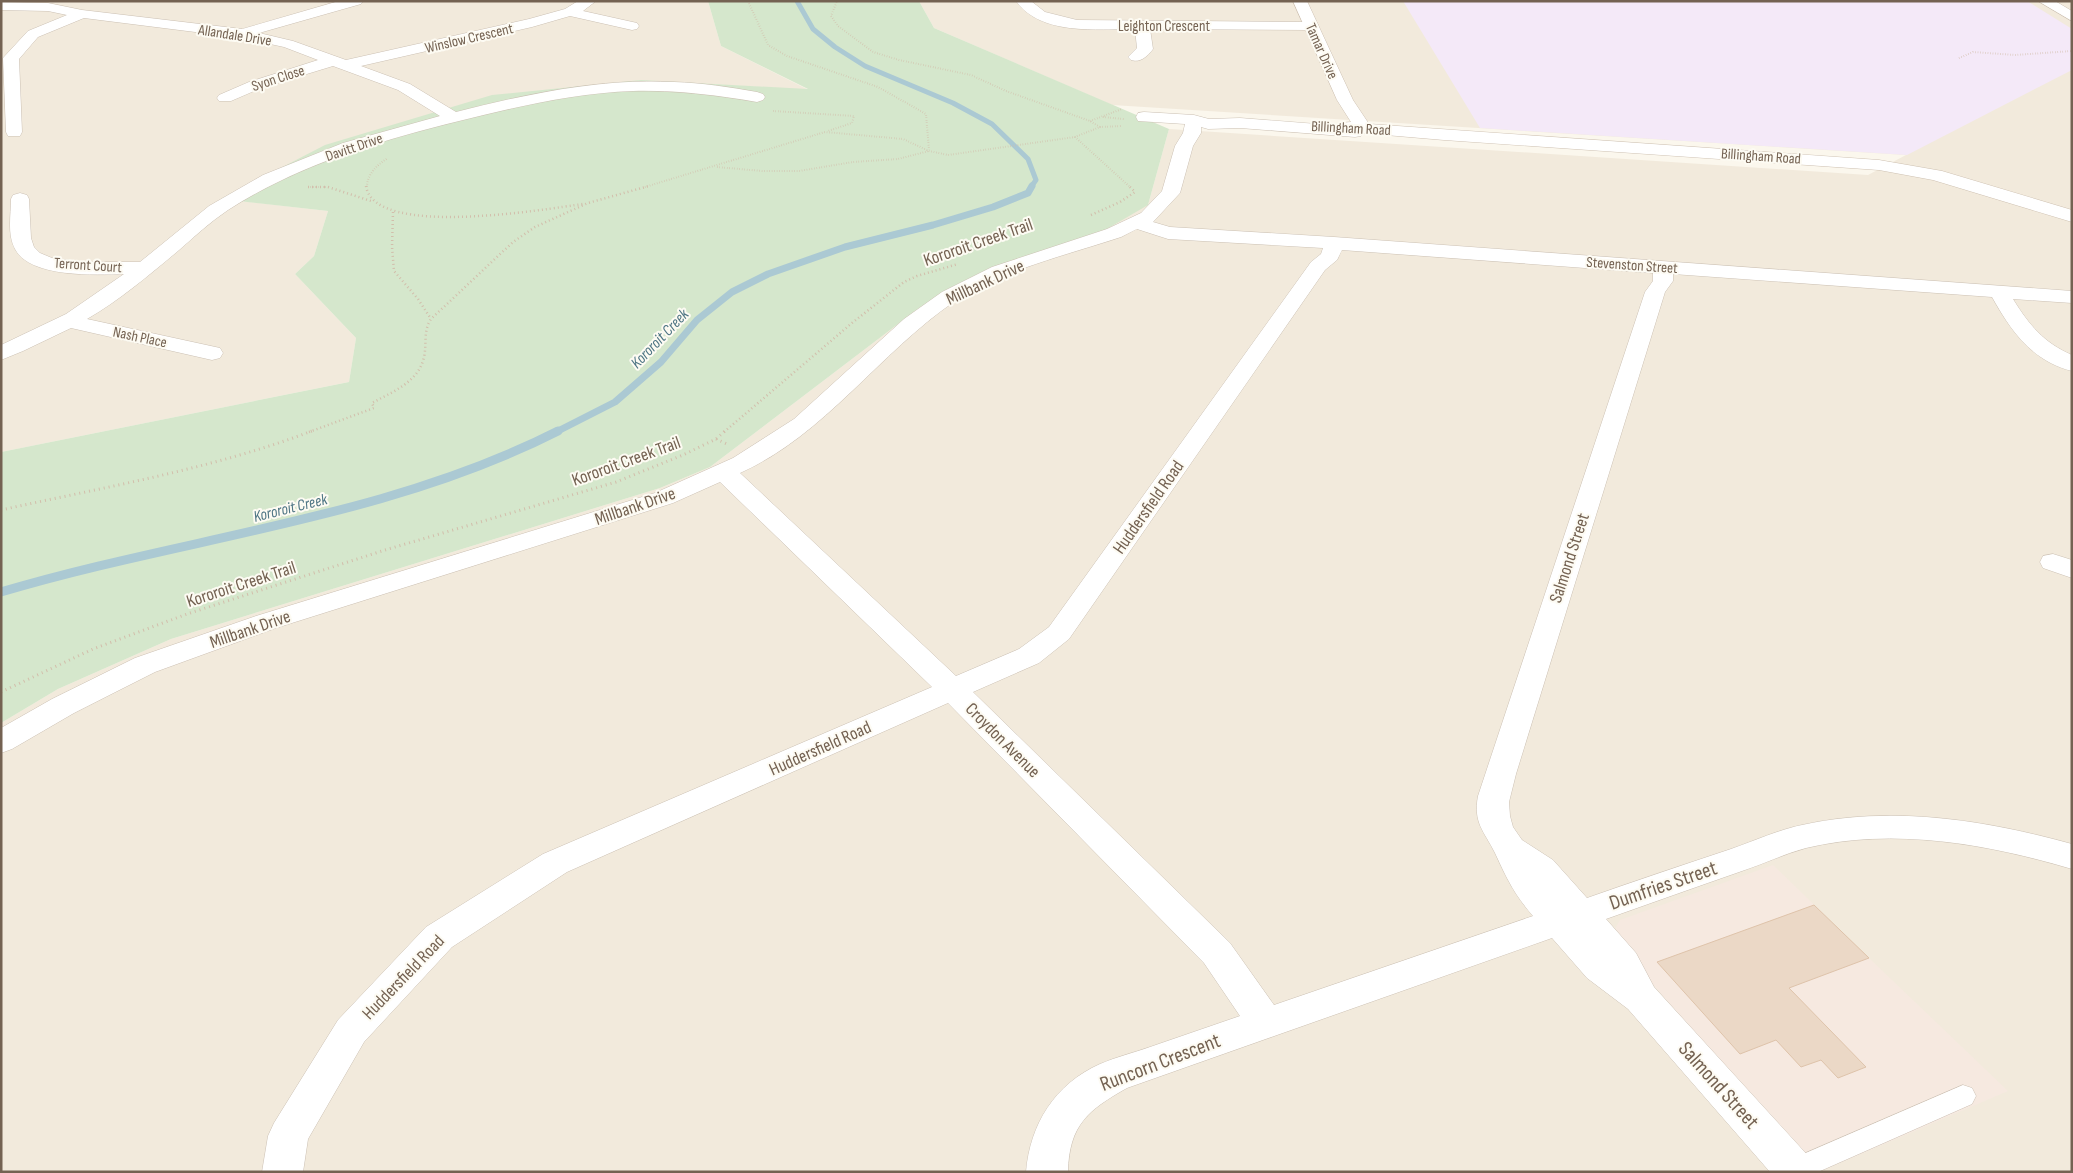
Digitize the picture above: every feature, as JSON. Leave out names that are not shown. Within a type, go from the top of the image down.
[{"type":"street","points":[[48,7],[64,1]]},
{"type":"street","points":[[243,34],[265,26],[356,1]]},
{"type":"street","name":"Winslow Crescent","points":[[339,63],[532,23],[570,12],[589,1]]},
{"type":"street","name":"Leighton Crescent","points":[[1022,1],[1034,13],[1063,22],[1093,26],[1311,26]]},
{"type":"street","name":"Tamar Drive","points":[[1300,1],[1345,100],[1354,129]]},
{"type":"street","points":[[2045,1],[2072,17]]},
{"type":"street","name":"Allandale Drive","points":[[1,6],[48,7],[82,14],[243,34],[288,44],[404,88],[453,117]]},
{"type":"street","points":[[570,12],[632,26]]},
{"type":"street","points":[[14,132],[11,58],[33,34],[82,14]]},
{"type":"street","points":[[1136,56],[1145,49],[1142,26]]},
{"type":"street","name":"Syon Close","points":[[225,98],[255,85],[339,63]]},
{"type":"street","name":"Davitt Drive","points":[[1,353],[68,320],[112,294],[218,208],[268,180],[359,144],[453,117],[530,99],[594,89],[645,86],[709,88],[757,97]]},
{"type":"street","name":"Billingham Road","points":[[1144,117],[1188,120],[1208,124],[1240,123],[1354,129],[1879,164],[1936,175],[2072,216]]},
{"type":"street","name":"Millbank Drive","points":[[1,742],[62,706],[144,665],[266,622],[664,498],[724,472],[758,454],[802,424],[912,324],[949,296],[999,272],[1114,233],[1143,220],[1171,193],[1184,146],[1192,133],[1188,120]]},
{"type":"street","name":"Terront Court","points":[[20,199],[22,243],[31,255],[39,260],[78,267],[145,268]]},
{"type":"street","name":"Stevenston Street","points":[[1143,220],[1168,233],[1192,233],[1320,250],[1638,266],[1659,280],[1999,292],[2072,297]]},
{"type":"street","name":"Huddersfield Road","points":[[282,1172],[288,1136],[351,1031],[439,937],[555,863],[1028,656],[1059,633],[1320,250]]},
{"type":"street","name":"Salmond Street","points":[[1659,280],[1493,796],[1494,820],[1509,848],[1520,876],[1570,918],[1600,968],[1641,998],[1795,1171]]},
{"type":"street","points":[[1999,292],[2020,328],[2032,343],[2072,364]]},
{"type":"street","name":"Nash Place","points":[[68,320],[212,353]]},
{"type":"street","name":"Croydon Avenue","points":[[724,472],[953,690],[1217,953],[1266,1023]]},
{"type":"street","name":"Dumfries Street","points":[[1266,1023],[1802,837],[1854,829],[1940,828],[2034,845],[2072,857]]},
{"type":"street","name":"Runcorn Crescent","points":[[1047,1172],[1047,1153],[1062,1117],[1091,1088],[1113,1076],[1266,1023]]},
{"type":"lane","points":[[1795,1171],[1963,1096]]},
{"type":"path","points":[[748,1],[768,45],[787,56],[878,87],[926,114],[929,151]]},
{"type":"path","points":[[825,132],[903,139],[929,151],[948,155],[1075,137],[1100,127],[1090,120],[1006,91],[971,75],[899,60],[874,52],[838,26],[834,21],[831,16],[837,1]]},
{"type":"path","points":[[1959,58],[1973,52],[2015,55],[2072,51]]},
{"type":"path","points":[[1090,120],[1127,108]]},
{"type":"path","points":[[307,187],[333,188],[371,201],[393,212],[423,218],[532,212],[588,203],[714,166],[852,123],[854,116],[771,111]]},
{"type":"path","points":[[1075,137],[1135,192],[1120,202],[1089,216]]},
{"type":"path","points":[[714,166],[762,171],[799,171],[853,162],[898,159],[929,151]]},
{"type":"path","points":[[371,201],[367,191],[367,181],[372,172],[389,158]]},
{"type":"path","points":[[1,510],[163,475],[275,445],[374,408],[372,403],[409,382],[419,370],[424,358],[426,327],[431,319],[469,286],[513,242],[535,227],[588,203]]},
{"type":"path","points":[[393,212],[392,247],[394,271],[418,299],[431,319]]},
{"type":"path","name":"Kororoit Creek Trail","points":[[1,692],[93,649],[186,614],[385,550],[616,482],[682,455],[716,439],[852,323],[904,282],[917,276],[961,263]]},
{"type":"shaded area","points":[[1,1],[708,1],[721,46],[809,90],[641,80],[222,199],[328,211],[314,256],[295,274],[356,338],[349,382],[1,452]]},
{"type":"shaded area","points":[[919,1],[2072,1],[2072,1172],[1,1172],[1,723],[58,689],[171,639],[660,488],[710,467],[919,308],[991,268],[1148,205],[1169,129],[1868,175],[1906,155],[1112,105],[934,28]]},
{"type":"shaded area","points":[[1403,1],[2027,1],[2072,29],[2072,70],[1907,155],[1480,128]]},
{"type":"shaded area","points":[[1773,865],[2008,1091],[1819,1172],[1617,944],[1615,936],[1616,927],[1620,920]]},
{"type":"green space","points":[[708,1],[919,1],[934,28],[1169,129],[1148,205],[1100,233],[991,268],[919,308],[710,467],[660,488],[171,639],[58,689],[1,723],[1,452],[349,382],[356,338],[295,274],[314,256],[328,211],[221,199],[325,145],[492,95],[641,80],[808,89],[721,46]]},
{"type":"building","points":[[1814,905],[1869,958],[1789,988],[1866,1067],[1838,1078],[1821,1060],[1801,1067],[1776,1040],[1740,1054],[1657,962]]},
{"type":"waterway","name":"Kororoit Creek","points":[[797,1],[813,29],[835,47],[865,66],[953,103],[992,124],[1028,159],[1036,180],[1031,187]]},
{"type":"waterway","name":"Kororoit Creek","points":[[558,431],[615,402],[661,362],[697,320],[732,292],[768,274],[845,247],[933,225],[993,207],[1028,193],[1032,186]]},
{"type":"waterway","name":"Kororoit Creek","points":[[1,592],[141,556],[284,524],[424,486],[492,461],[558,431]]}]
